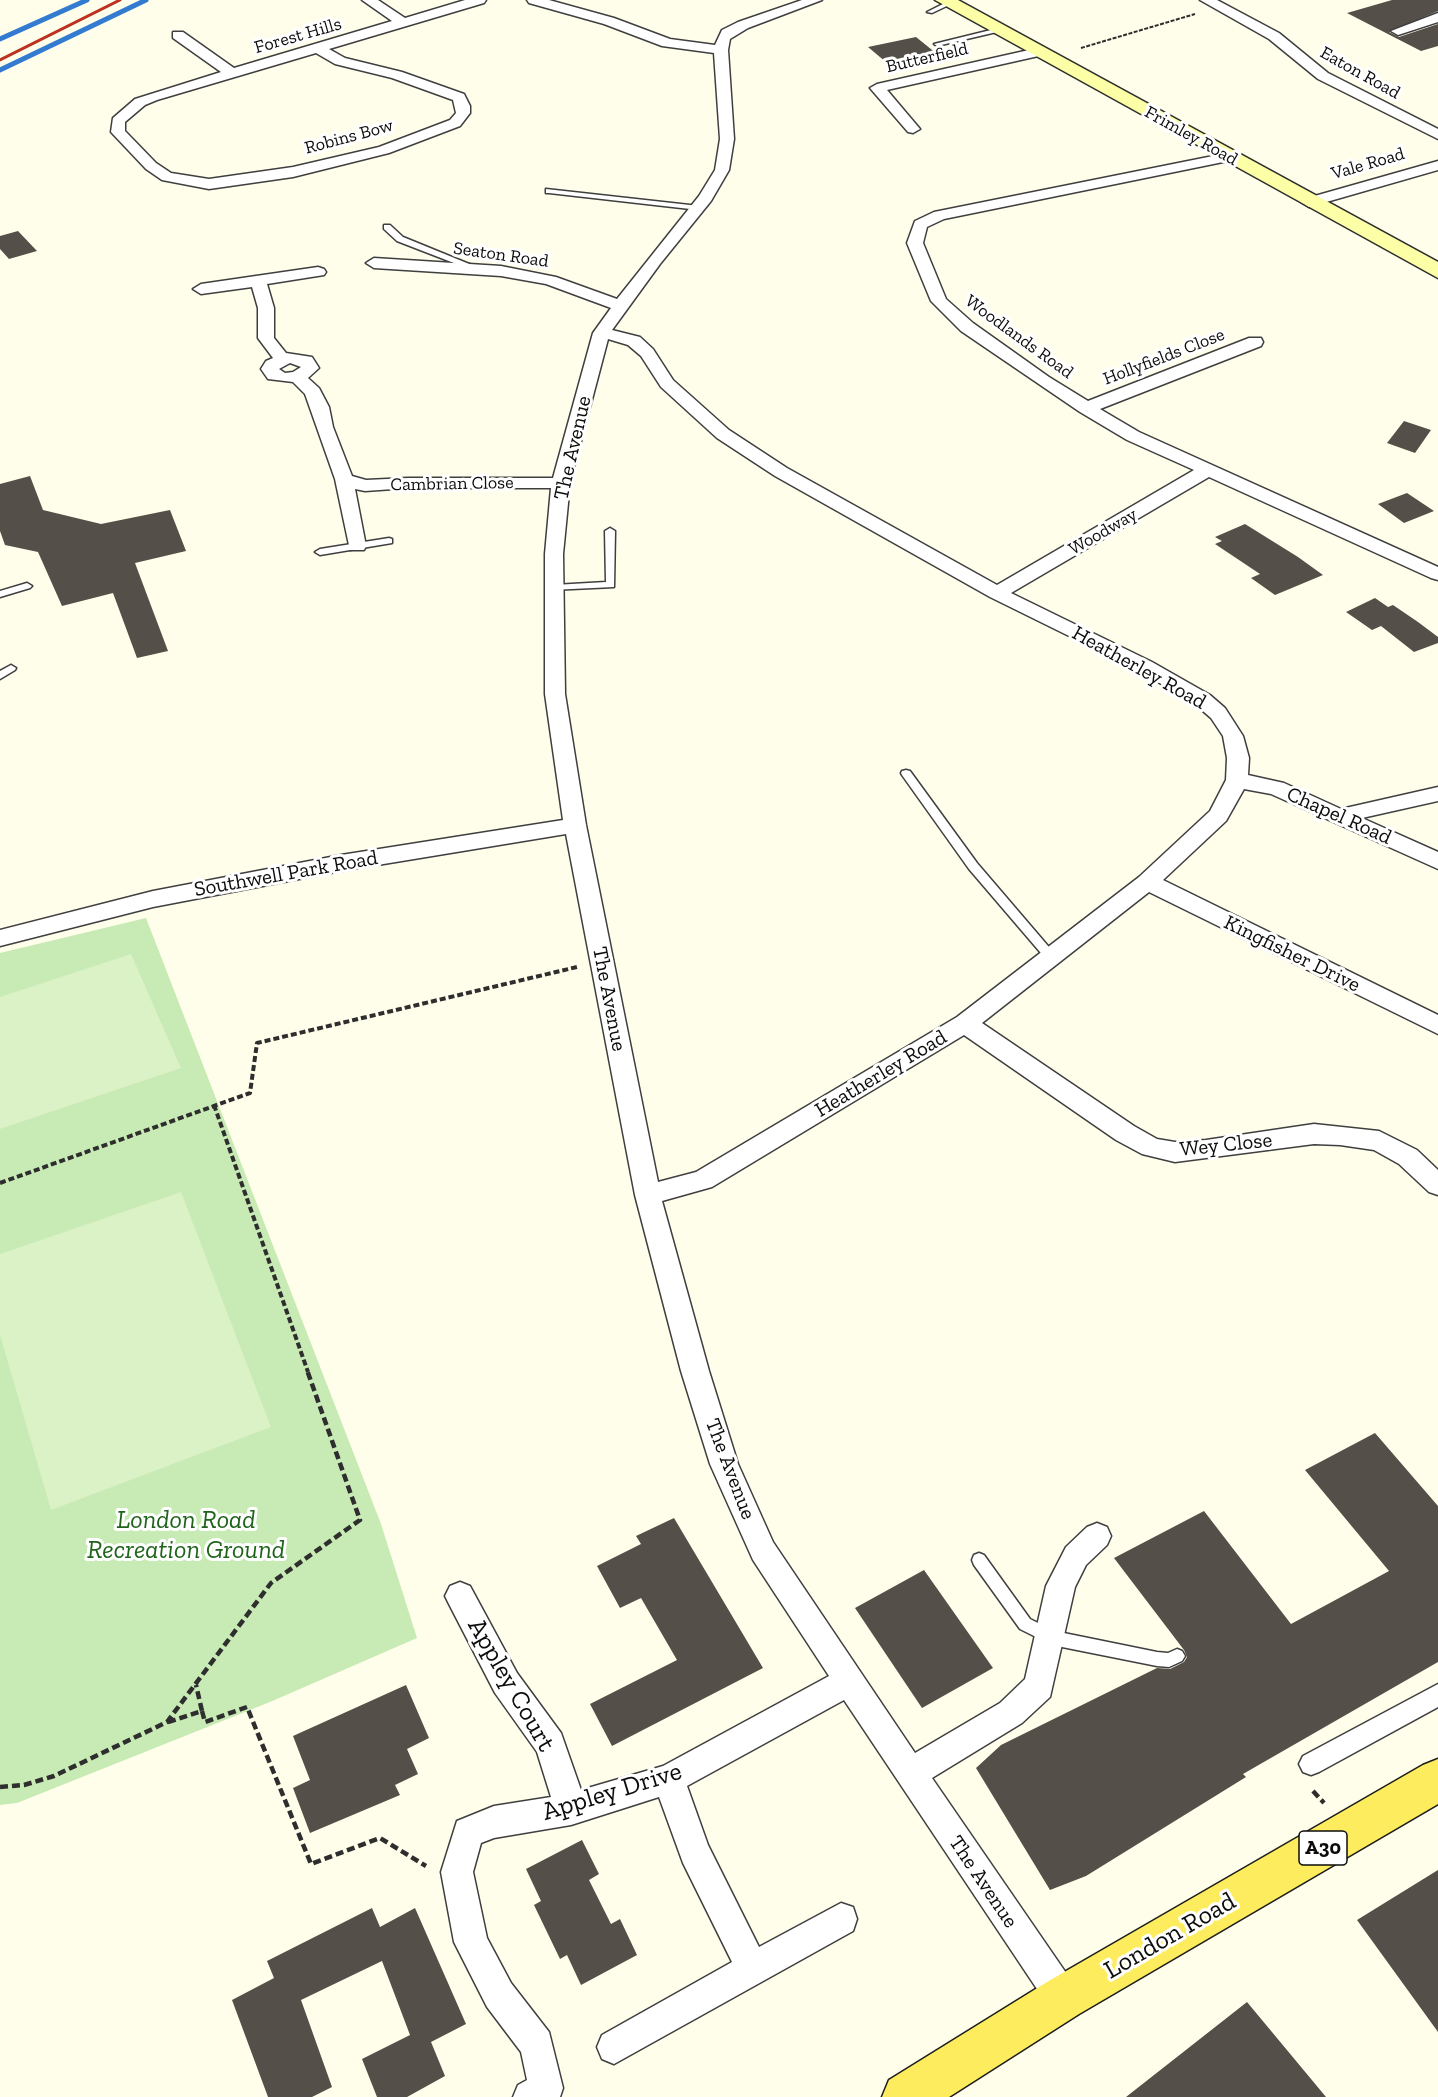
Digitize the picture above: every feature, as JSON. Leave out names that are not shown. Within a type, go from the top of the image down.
[{"type":"main road","name":"Frimley Road","points":[[941,5],[999,30],[1438,271]]},
{"type":"main road","name":"London Road","points":[[906,2097],[1063,1998],[1438,1780]]},
{"type":"street","points":[[369,0],[404,23]]},
{"type":"street","name":"Forest Hills","points":[[129,111],[152,97],[479,0]]},
{"type":"street","points":[[534,0],[609,21],[667,44],[721,50],[727,33],[815,0]]},
{"type":"street","name":"Eaton Road","points":[[1213,3],[1274,36],[1323,76],[1438,135]]},
{"type":"street","points":[[1398,31],[1438,17]]},
{"type":"street","points":[[179,34],[232,73]]},
{"type":"street","name":"Robins Bow","points":[[129,111],[118,121],[118,132],[152,166],[167,177],[209,184],[293,172],[384,150],[447,127],[455,123],[463,113],[459,97],[397,75],[340,61],[320,48]]},
{"type":"street","name":"The Avenue","points":[[721,50],[727,139],[722,170],[699,208],[601,333],[561,483],[554,588],[555,694],[575,825],[648,1196],[695,1371],[724,1464],[764,1551],[1063,1998]]},
{"type":"street","name":"Butterfield","points":[[913,129],[877,88],[1038,52]]},
{"type":"street","name":"Woodlands Road","points":[[1228,157],[939,215],[920,224],[915,243],[939,301],[967,327],[1043,381],[1133,436],[1438,574]]},
{"type":"street","name":"Vale Road","points":[[1309,202],[1436,167]]},
{"type":"street","name":"Seaton Road","points":[[374,263],[475,268],[550,280],[620,306]]},
{"type":"street","points":[[201,289],[318,272]]},
{"type":"street","points":[[258,281],[266,308],[266,338],[282,359],[301,359],[309,365],[307,372],[297,377],[313,392],[344,479],[357,546]]},
{"type":"street","name":"Heatherley Road","points":[[601,333],[626,337],[634,341],[647,353],[667,383],[723,434],[771,466],[997,593],[1145,666],[1203,700],[1218,712],[1233,736],[1238,758],[1237,780],[1231,796],[1218,816],[1147,882],[965,1023],[703,1180],[648,1196]]},
{"type":"street","name":"Hollyfields Close","points":[[1086,408],[1255,342]]},
{"type":"street","name":"Woodway","points":[[997,593],[1208,470]]},
{"type":"street","name":"Cambrian Close","points":[[344,479],[365,486],[408,483],[561,483]]},
{"type":"street","name":"Chapel Road","points":[[1237,780],[1276,788],[1438,861]]},
{"type":"street","points":[[1341,816],[1438,794]]},
{"type":"street","name":"Southwell Park Road","points":[[0,938],[187,892],[575,825]]},
{"type":"street","name":"Kingfisher Drive","points":[[1147,882],[1438,1025]]},
{"type":"street","name":"Wey Close","points":[[965,1023],[1125,1132],[1151,1147],[1175,1152],[1206,1150],[1314,1134],[1340,1135],[1379,1141],[1408,1157],[1438,1185]]},
{"type":"street","points":[[911,1773],[1011,1713],[1039,1687],[1052,1638],[1061,1587],[1076,1556],[1097,1536]]},
{"type":"street","name":"Appley Court","points":[[460,1596],[506,1683],[550,1744],[571,1809]]},
{"type":"street","name":"Appley Drive","points":[[457,1872],[468,1832],[494,1822],[571,1809],[669,1779],[850,1681]]},
{"type":"street","points":[[1311,1764],[1438,1695]]},
{"type":"street","points":[[669,1779],[694,1852],[752,1967]]},
{"type":"street","points":[[457,1872],[471,1942],[499,1995],[537,2044],[546,2088],[530,2097]]},
{"type":"street","points":[[614,2046],[841,1919]]},
{"type":"lane","points":[[937,44],[999,30]]},
{"type":"lane","points":[[549,191],[699,208]]},
{"type":"lane","points":[[387,227],[400,238],[417,247],[475,268]]},
{"type":"lane","points":[[554,588],[611,585],[610,531]]},
{"type":"lane","points":[[320,552],[388,541]]},
{"type":"lane","points":[[0,594],[27,586]]},
{"type":"lane","points":[[0,676],[11,668]]},
{"type":"lane","points":[[906,774],[973,866],[1050,956]]},
{"type":"lane","points":[[980,1560],[1025,1624],[1052,1638],[1157,1659],[1169,1660],[1177,1656]]},
{"type":"path","points":[[1080,48],[1213,3]]},
{"type":"path","points":[[0,1183],[250,1093],[257,1043],[601,961]]},
{"type":"path","points":[[167,1722],[271,1583],[360,1520],[214,1105]]},
{"type":"path","points":[[196,1684],[205,1722],[248,1707],[311,1864],[380,1838],[431,1870],[457,1872]]},
{"type":"path","points":[[0,1787],[24,1785],[54,1776],[167,1722],[202,1711]]},
{"type":"green space","name":"London Road Recreation Ground","points":[[146,918],[381,1524],[417,1638],[270,1702],[17,1803],[0,1805],[0,953]]},
{"type":"green space","points":[[131,954],[181,1068],[0,1129],[0,997]]},
{"type":"green space","points":[[181,1192],[271,1427],[51,1510],[0,1335],[0,1254]]},
{"type":"building","points":[[1392,0],[1438,0],[1438,11],[1389,32],[1399,37],[1438,24],[1438,46],[1421,51],[1347,13]]},
{"type":"building","points":[[916,37],[942,58],[893,68],[868,47]]},
{"type":"building","points":[[18,231],[37,251],[9,259],[0,249],[0,236]]},
{"type":"building","points":[[1404,421],[1431,430],[1415,453],[1387,443]]},
{"type":"building","points":[[30,476],[43,510],[101,524],[170,510],[186,551],[135,563],[168,651],[137,658],[113,593],[62,606],[38,552],[5,545],[0,531],[0,484]]},
{"type":"building","points":[[1407,493],[1434,511],[1404,523],[1378,504]]},
{"type":"building","points":[[1245,524],[1323,575],[1275,595],[1251,578],[1260,574],[1215,544],[1222,541],[1215,537]]},
{"type":"building","points":[[1375,598],[1388,607],[1393,605],[1418,622],[1438,637],[1438,643],[1414,652],[1381,626],[1372,630],[1346,612]]},
{"type":"building","points":[[1375,1433],[1438,1506],[1438,1662],[1243,1774],[1246,1777],[1086,1876],[1050,1890],[976,1768],[1001,1745],[1157,1668],[1170,1669],[1184,1662],[1187,1657],[1184,1650],[1114,1558],[1204,1511],[1291,1624],[1389,1571],[1305,1470]]},
{"type":"building","points":[[674,1518],[763,1668],[612,1746],[590,1704],[677,1660],[641,1598],[620,1608],[597,1566],[641,1544],[636,1536]]},
{"type":"building","points":[[924,1570],[993,1668],[922,1708],[855,1608]]},
{"type":"building","points":[[406,1685],[429,1738],[407,1749],[418,1774],[395,1785],[400,1795],[310,1833],[293,1788],[310,1780],[293,1736]]},
{"type":"building","points":[[582,1840],[599,1874],[589,1880],[611,1924],[620,1919],[637,1955],[581,1985],[567,1955],[560,1959],[534,1905],[541,1901],[526,1869]]},
{"type":"building","points":[[1438,1870],[1438,2032],[1357,1920]]},
{"type":"building","points":[[372,1908],[380,1927],[415,1908],[466,2024],[431,2042],[445,2076],[407,2097],[377,2097],[362,2059],[410,2035],[382,1961],[301,2000],[332,2087],[312,2097],[268,2097],[232,2000],[274,1978],[267,1961]]},
{"type":"building","points":[[1247,2002],[1326,2097],[1126,2097]]},
{"type":"waterway","points":[[0,39],[87,0]]},
{"type":"waterway","points":[[0,70],[146,0]]},
{"type":"railway","points":[[0,60],[120,0]]}]
